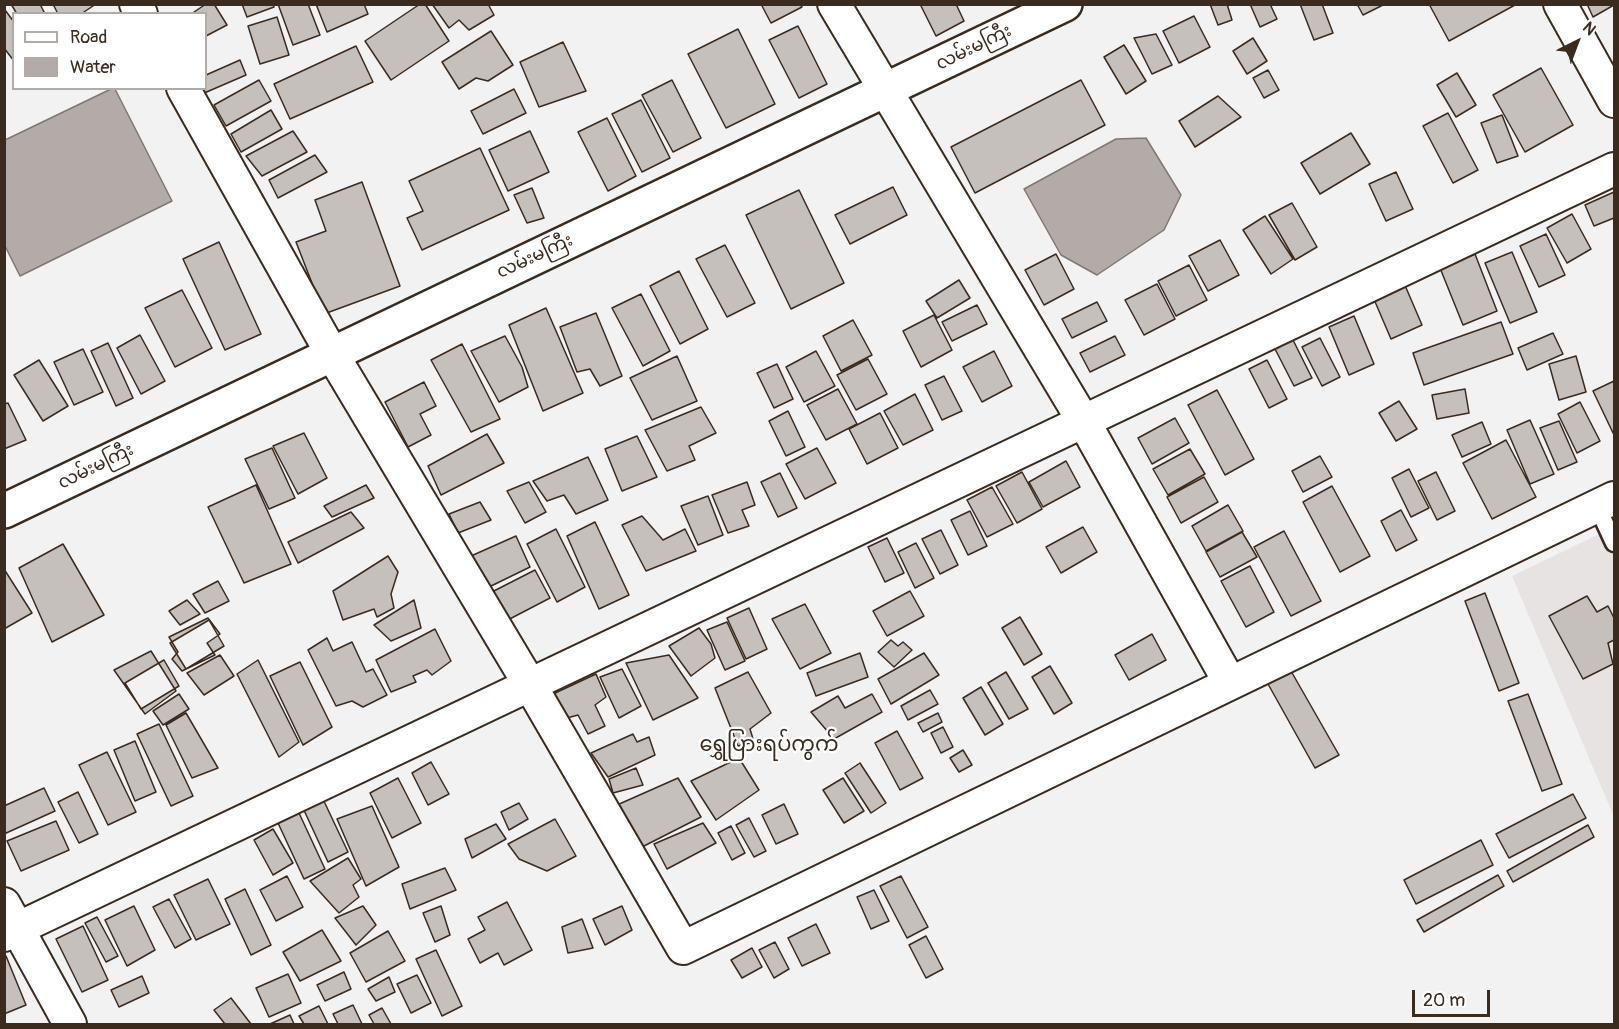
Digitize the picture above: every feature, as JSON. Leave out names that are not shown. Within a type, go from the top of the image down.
[{"type":"main road","name":"လမ်းမကြီး","points":[[4,511],[1065,4]]},
{"type":"street","points":[[834,4],[1084,422],[1230,683]]},
{"type":"street","points":[[1560,4],[1614,101]]},
{"type":"street","points":[[184,90],[332,354],[530,685],[683,948],[1606,502]]},
{"type":"street","points":[[70,1024],[9,922],[530,685],[1614,169]]},
{"type":"lane","points":[[1606,502],[1614,543]]},
{"type":"shaded area","points":[[1614,527],[1614,817],[1512,576]]},
{"type":"water","points":[[109,90],[116,90],[172,201],[20,276],[5,246],[5,140]]},
{"type":"water","points":[[1146,138],[1181,195],[1164,230],[1097,275],[1061,255],[1024,189],[1116,139]]},
{"type":"building","points":[[11,4],[40,4],[44,12],[16,12]]},
{"type":"building","points":[[53,4],[96,4],[84,12],[57,12]]},
{"type":"building","points":[[206,4],[214,4],[227,25],[207,35],[207,12],[194,12]]},
{"type":"building","points":[[242,4],[273,4],[274,7],[247,17]]},
{"type":"building","points":[[278,4],[308,4],[320,35],[293,45]]},
{"type":"building","points":[[316,4],[364,4],[368,14],[327,32]]},
{"type":"building","points":[[420,4],[425,4],[449,41],[391,80],[365,41]]},
{"type":"building","points":[[432,4],[488,4],[494,15],[469,30],[459,20],[449,28]]},
{"type":"building","points":[[761,4],[800,4],[802,7],[771,23]]},
{"type":"building","points":[[920,4],[956,4],[964,21],[936,36]]},
{"type":"building","points":[[1210,4],[1227,4],[1232,20],[1218,25]]},
{"type":"building","points":[[1250,4],[1270,4],[1277,19],[1260,27]]},
{"type":"building","points":[[1300,4],[1322,4],[1333,33],[1314,40]]},
{"type":"building","points":[[1357,4],[1383,4],[1383,5],[1363,15]]},
{"type":"building","points":[[1429,4],[1515,4],[1515,5],[1449,41]]},
{"type":"building","points":[[1587,4],[1614,4],[1614,5],[1593,17]]},
{"type":"building","points":[[5,10],[12,19],[12,58],[4,48]]},
{"type":"building","points":[[1194,16],[1210,47],[1179,63],[1163,31]]},
{"type":"building","points":[[277,17],[289,55],[260,64],[248,26]]},
{"type":"building","points":[[798,26],[827,84],[799,98],[769,40]]},
{"type":"building","points":[[738,29],[775,104],[726,128],[688,54]]},
{"type":"building","points":[[491,31],[513,65],[488,81],[476,78],[459,89],[442,62]]},
{"type":"building","points":[[1156,34],[1172,65],[1152,74],[1134,38]]},
{"type":"building","points":[[1253,38],[1267,61],[1247,74],[1233,51]]},
{"type":"building","points":[[563,42],[586,91],[539,107],[520,62]]},
{"type":"building","points":[[1124,45],[1146,81],[1126,94],[1104,57]]},
{"type":"building","points":[[356,46],[373,82],[290,119],[274,84]]},
{"type":"building","points":[[240,60],[246,75],[202,94],[201,90],[207,90],[207,75]]},
{"type":"building","points":[[1541,68],[1573,125],[1525,152],[1493,95]]},
{"type":"building","points":[[1268,70],[1279,90],[1264,98],[1253,78]]},
{"type":"building","points":[[1457,73],[1476,105],[1456,117],[1437,85]]},
{"type":"building","points":[[259,80],[271,101],[226,126],[214,105]]},
{"type":"building","points":[[672,80],[701,138],[673,152],[642,95]]},
{"type":"building","points":[[1081,80],[1105,125],[975,193],[951,147]]},
{"type":"building","points":[[514,89],[526,113],[483,134],[471,111]]},
{"type":"building","points":[[1218,96],[1241,117],[1195,147],[1179,121]]},
{"type":"building","points":[[641,100],[670,158],[642,172],[612,114]]},
{"type":"building","points":[[271,110],[282,129],[241,152],[231,134]]},
{"type":"building","points":[[1448,113],[1478,170],[1453,183],[1423,126]]},
{"type":"building","points":[[1502,115],[1518,156],[1497,163],[1481,123]]},
{"type":"building","points":[[607,118],[636,176],[608,191],[578,132]]},
{"type":"building","points":[[293,131],[307,152],[262,176],[246,156]]},
{"type":"building","points":[[530,131],[549,172],[508,191],[489,150]]},
{"type":"building","points":[[1351,133],[1370,164],[1320,194],[1301,163]]},
{"type":"building","points":[[480,148],[509,210],[422,250],[407,218],[423,211],[409,181]]},
{"type":"building","points":[[315,155],[327,172],[278,198],[269,180]]},
{"type":"building","points":[[1396,172],[1413,209],[1386,221],[1369,184]]},
{"type":"building","points":[[362,182],[400,286],[324,314],[296,242],[326,231],[315,200]]},
{"type":"building","points":[[893,187],[907,215],[850,244],[835,215]]},
{"type":"building","points":[[532,188],[544,218],[527,223],[514,195]]},
{"type":"building","points":[[799,190],[844,283],[791,309],[746,215]]},
{"type":"building","points":[[1614,192],[1614,218],[1594,226],[1585,205]]},
{"type":"building","points":[[1292,203],[1317,247],[1295,260],[1269,215]]},
{"type":"building","points":[[1572,214],[1591,249],[1567,263],[1547,228]]},
{"type":"building","points":[[1265,216],[1293,259],[1271,274],[1243,230]]},
{"type":"building","points":[[1546,234],[1565,275],[1539,287],[1520,246]]},
{"type":"building","points":[[1220,240],[1239,275],[1208,291],[1189,256]]},
{"type":"building","points":[[219,242],[261,334],[225,350],[183,259]]},
{"type":"building","points":[[725,245],[755,303],[727,317],[696,259]]},
{"type":"building","points":[[1512,252],[1537,312],[1510,323],[1485,263]]},
{"type":"building","points":[[1056,254],[1074,289],[1044,305],[1025,270]]},
{"type":"building","points":[[1475,254],[1497,311],[1463,325],[1440,268]]},
{"type":"building","points":[[1189,265],[1207,300],[1176,316],[1158,281]]},
{"type":"building","points":[[679,271],[708,329],[680,344],[650,286]]},
{"type":"building","points":[[959,280],[970,298],[937,318],[926,301]]},
{"type":"building","points":[[1404,283],[1422,325],[1391,339],[1373,297]]},
{"type":"building","points":[[1157,284],[1175,319],[1144,335],[1125,300]]},
{"type":"building","points":[[182,290],[212,348],[175,367],[145,308]]},
{"type":"building","points":[[641,294],[670,351],[643,366],[612,308]]},
{"type":"building","points":[[1097,302],[1107,321],[1072,338],[1062,319]]},
{"type":"building","points":[[977,305],[987,324],[952,341],[942,322]]},
{"type":"building","points":[[546,308],[583,393],[543,411],[509,325]]},
{"type":"building","points":[[596,313],[622,376],[600,386],[590,369],[577,372],[560,327]]},
{"type":"building","points":[[934,315],[952,350],[921,367],[903,331]]},
{"type":"building","points":[[1354,316],[1374,364],[1349,375],[1329,327]]},
{"type":"building","points":[[853,320],[872,355],[841,371],[823,336]]},
{"type":"building","points":[[1501,322],[1513,354],[1424,385],[1413,353]]},
{"type":"building","points":[[1553,333],[1563,354],[1527,370],[1518,348]]},
{"type":"building","points":[[140,335],[165,381],[141,394],[117,348]]},
{"type":"building","points":[[505,336],[522,367],[528,387],[499,402],[471,351]]},
{"type":"building","points":[[1115,336],[1125,355],[1090,372],[1080,353]]},
{"type":"building","points":[[1292,338],[1312,378],[1294,386],[1274,347]]},
{"type":"building","points":[[1320,338],[1340,377],[1322,386],[1302,347]]},
{"type":"building","points":[[108,343],[133,398],[116,406],[91,351]]},
{"type":"building","points":[[462,344],[500,419],[471,432],[431,360]]},
{"type":"building","points":[[83,349],[103,392],[74,405],[54,362]]},
{"type":"building","points":[[816,351],[835,386],[804,402],[786,367]]},
{"type":"building","points":[[994,351],[1012,386],[982,402],[963,367]]},
{"type":"building","points":[[677,356],[697,401],[652,420],[630,378]]},
{"type":"building","points":[[1576,356],[1586,392],[1559,400],[1549,364]]},
{"type":"building","points":[[868,359],[887,394],[856,410],[837,375]]},
{"type":"building","points":[[39,360],[68,406],[43,421],[14,375]]},
{"type":"building","points":[[1267,360],[1287,399],[1269,408],[1249,369]]},
{"type":"building","points":[[777,364],[793,399],[774,408],[757,373]]},
{"type":"building","points":[[944,376],[962,411],[942,420],[925,385]]},
{"type":"building","points":[[1614,381],[1614,435],[1593,391]]},
{"type":"building","points":[[424,382],[436,406],[420,414],[431,435],[408,447],[385,402]]},
{"type":"building","points":[[838,389],[857,424],[826,440],[807,405]]},
{"type":"building","points":[[1465,389],[1469,413],[1437,419],[1432,395]]},
{"type":"building","points":[[1217,390],[1254,459],[1225,475],[1188,405]]},
{"type":"building","points":[[915,394],[933,430],[903,445],[884,411]]},
{"type":"building","points":[[1399,401],[1417,429],[1396,441],[1379,413]]},
{"type":"building","points":[[1580,402],[1600,441],[1577,453],[1558,414]]},
{"type":"building","points":[[8,403],[26,440],[4,449],[4,404]]},
{"type":"building","points":[[701,407],[716,433],[689,446],[695,460],[667,471],[645,430]]},
{"type":"building","points":[[788,411],[805,447],[786,456],[769,421]]},
{"type":"building","points":[[880,413],[898,448],[867,464],[849,429]]},
{"type":"building","points":[[1175,418],[1189,443],[1152,464],[1138,438]]},
{"type":"building","points":[[1530,420],[1554,474],[1530,484],[1507,430]]},
{"type":"building","points":[[1559,421],[1577,462],[1558,470],[1540,428]]},
{"type":"building","points":[[1482,422],[1491,444],[1462,457],[1452,435]]},
{"type":"building","points":[[304,433],[327,478],[298,494],[273,446]]},
{"type":"building","points":[[487,434],[504,463],[441,495],[428,466]]},
{"type":"building","points":[[637,436],[657,477],[622,491],[605,449]]},
{"type":"building","points":[[1506,440],[1536,497],[1492,519],[1463,463]]},
{"type":"building","points":[[272,448],[295,498],[269,509],[245,459]]},
{"type":"building","points":[[817,448],[836,483],[805,499],[786,464]]},
{"type":"building","points":[[1190,449],[1205,474],[1168,495],[1153,469]]},
{"type":"building","points":[[1320,456],[1332,477],[1303,492],[1292,471]]},
{"type":"building","points":[[588,457],[608,500],[576,514],[564,495],[547,501],[533,481]]},
{"type":"building","points":[[1066,461],[1080,487],[1043,507],[1029,482]]},
{"type":"building","points":[[1409,469],[1429,508],[1411,517],[1392,478]]},
{"type":"building","points":[[1022,472],[1042,509],[1017,523],[996,486]]},
{"type":"building","points":[[1436,472],[1455,511],[1437,520],[1418,481]]},
{"type":"building","points":[[780,473],[797,508],[778,517],[761,482]]},
{"type":"building","points":[[1204,477],[1218,502],[1181,523],[1167,497]]},
{"type":"building","points":[[529,482],[546,512],[525,523],[507,491]]},
{"type":"building","points":[[747,482],[755,505],[742,510],[749,526],[728,533],[712,495]]},
{"type":"building","points":[[256,485],[291,564],[244,583],[208,507]]},
{"type":"building","points":[[366,485],[374,498],[332,517],[324,506]]},
{"type":"building","points":[[1332,486],[1370,556],[1340,572],[1303,502]]},
{"type":"building","points":[[992,487],[1013,524],[987,537],[967,500]]},
{"type":"building","points":[[708,496],[723,535],[698,545],[681,506]]},
{"type":"building","points":[[480,502],[491,520],[458,533],[449,514]]},
{"type":"building","points":[[1228,505],[1243,531],[1206,551],[1192,526]]},
{"type":"building","points":[[1401,510],[1417,540],[1396,551],[1381,521]]},
{"type":"building","points":[[970,511],[987,546],[968,555],[951,520]]},
{"type":"building","points":[[351,512],[364,528],[298,563],[288,542]]},
{"type":"building","points":[[642,516],[663,540],[685,529],[696,551],[646,571],[622,525]]},
{"type":"building","points":[[595,522],[629,595],[599,609],[567,536]]},
{"type":"building","points":[[1083,527],[1097,552],[1061,573],[1046,547]]},
{"type":"building","points":[[556,529],[585,587],[557,602],[527,544]]},
{"type":"building","points":[[941,530],[958,565],[940,574],[922,539]]},
{"type":"building","points":[[1284,531],[1321,601],[1291,616],[1254,547]]},
{"type":"building","points":[[1242,532],[1257,557],[1220,577],[1206,552]]},
{"type":"building","points":[[516,536],[530,567],[487,588],[471,556]]},
{"type":"building","points":[[887,538],[904,573],[885,582],[868,547]]},
{"type":"building","points":[[916,543],[934,578],[915,588],[898,552]]},
{"type":"building","points":[[63,544],[104,615],[52,642],[19,568]]},
{"type":"building","points":[[388,556],[398,572],[391,594],[394,608],[377,617],[374,609],[343,620],[333,591]]},
{"type":"building","points":[[1250,566],[1274,612],[1246,627],[1221,581]]},
{"type":"building","points":[[4,569],[32,613],[4,629]]},
{"type":"building","points":[[535,570],[550,598],[502,623],[488,594]]},
{"type":"building","points":[[218,581],[229,601],[205,613],[193,594]]},
{"type":"building","points":[[910,591],[924,616],[887,636],[873,611]]},
{"type":"building","points":[[1485,593],[1519,683],[1499,691],[1465,601]]},
{"type":"building","points":[[1587,596],[1597,612],[1608,606],[1614,618],[1614,640],[1608,643],[1613,664],[1583,679],[1549,616]]},
{"type":"building","points":[[187,600],[200,614],[180,625],[169,611]]},
{"type":"building","points":[[414,600],[421,628],[391,641],[374,625]]},
{"type":"building","points":[[805,604],[831,653],[800,669],[772,619]]},
{"type":"building","points":[[749,608],[767,649],[746,659],[727,618]]},
{"type":"building","points":[[1020,617],[1042,654],[1024,665],[1002,628]]},
{"type":"building","points":[[208,618],[220,634],[207,643],[215,655],[182,671],[172,659],[178,652],[169,637]]},
{"type":"building","points":[[209,620],[224,646],[186,669],[170,643]]},
{"type":"building","points":[[727,622],[745,661],[725,670],[707,630]]},
{"type":"building","points":[[699,628],[711,644],[715,658],[691,676],[669,646]]},
{"type":"building","points":[[435,629],[451,661],[432,675],[427,670],[413,676],[416,682],[391,692],[376,660]]},
{"type":"building","points":[[1152,634],[1166,660],[1129,680],[1115,655]]},
{"type":"building","points":[[327,638],[333,651],[352,642],[366,672],[373,669],[387,695],[363,707],[352,701],[336,706],[308,650]]},
{"type":"building","points":[[891,640],[898,646],[903,642],[912,650],[894,667],[878,652]]},
{"type":"building","points":[[151,651],[176,691],[145,714],[114,670]]},
{"type":"building","points":[[860,653],[868,677],[816,696],[807,673]]},
{"type":"building","points":[[924,653],[939,675],[891,704],[878,679]]},
{"type":"building","points":[[220,655],[234,676],[204,695],[187,673]]},
{"type":"building","points":[[669,655],[698,698],[653,720],[626,663]]},
{"type":"building","points":[[164,660],[179,686],[141,709],[125,683]]},
{"type":"building","points":[[258,660],[299,742],[279,757],[237,674]]},
{"type":"building","points":[[300,662],[332,727],[303,745],[270,676]]},
{"type":"building","points":[[1050,666],[1072,703],[1054,714],[1032,677]]},
{"type":"building","points":[[622,669],[641,706],[619,718],[600,677]]},
{"type":"building","points":[[1291,671],[1339,755],[1315,768],[1268,684]]},
{"type":"building","points":[[748,672],[771,713],[750,729],[754,742],[738,746],[715,688]]},
{"type":"building","points":[[1006,672],[1028,709],[1009,719],[988,683]]},
{"type":"building","points":[[596,674],[606,697],[595,705],[605,726],[588,734],[578,715],[567,718],[553,694]]},
{"type":"building","points":[[981,687],[1003,724],[985,735],[963,698]]},
{"type":"building","points":[[930,690],[938,704],[908,720],[901,706]]},
{"type":"building","points":[[179,694],[189,709],[163,725],[153,711]]},
{"type":"building","points":[[872,694],[882,712],[834,739],[811,712],[838,696],[845,708]]},
{"type":"building","points":[[1528,694],[1562,784],[1542,791],[1508,701]]},
{"type":"building","points":[[186,713],[218,768],[192,778],[166,725]]},
{"type":"building","points":[[938,713],[942,722],[923,732],[918,723]]},
{"type":"building","points":[[159,724],[193,796],[171,806],[137,734]]},
{"type":"building","points":[[943,727],[953,747],[941,753],[931,733]]},
{"type":"building","points":[[897,731],[923,778],[900,790],[875,743]]},
{"type":"building","points":[[633,734],[637,742],[649,737],[655,755],[608,777],[591,753]]},
{"type":"building","points":[[135,741],[156,792],[135,801],[114,750]]},
{"type":"building","points":[[963,750],[972,765],[959,772],[950,758]]},
{"type":"building","points":[[107,752],[136,812],[108,825],[79,765]]},
{"type":"building","points":[[739,758],[759,790],[716,820],[691,781]]},
{"type":"building","points":[[431,762],[449,794],[428,805],[412,773]]},
{"type":"building","points":[[860,763],[886,803],[871,813],[845,773]]},
{"type":"building","points":[[636,768],[643,785],[613,793],[609,779]]},
{"type":"building","points":[[398,778],[421,823],[392,838],[370,793]]},
{"type":"building","points":[[678,778],[701,817],[642,847],[617,805]]},
{"type":"building","points":[[843,778],[864,811],[844,823],[823,790]]},
{"type":"building","points":[[44,788],[55,811],[4,834],[4,806]]},
{"type":"building","points":[[78,792],[98,834],[79,843],[58,802]]},
{"type":"building","points":[[1573,794],[1586,818],[1509,858],[1496,834]]},
{"type":"building","points":[[322,797],[348,852],[328,862],[302,806]]},
{"type":"building","points":[[519,803],[528,819],[509,830],[501,812]]},
{"type":"building","points":[[784,804],[798,834],[776,844],[762,815]]},
{"type":"building","points":[[372,806],[399,867],[366,886],[337,819]]},
{"type":"building","points":[[299,813],[325,869],[304,879],[278,823]]},
{"type":"building","points":[[749,818],[766,851],[754,857],[736,825]]},
{"type":"building","points":[[555,819],[576,856],[547,871],[519,859],[508,844]]},
{"type":"building","points":[[56,821],[69,850],[21,871],[7,841]]},
{"type":"building","points":[[703,823],[716,843],[667,869],[654,844]]},
{"type":"building","points":[[496,824],[506,839],[472,858],[465,839]]},
{"type":"building","points":[[1588,825],[1594,837],[1513,882],[1507,871]]},
{"type":"building","points":[[731,826],[745,853],[732,860],[718,833]]},
{"type":"building","points":[[273,829],[293,863],[273,875],[254,840]]},
{"type":"building","points":[[1481,840],[1493,865],[1416,904],[1404,880]]},
{"type":"building","points":[[348,858],[361,879],[353,885],[359,897],[339,913],[310,881]]},
{"type":"building","points":[[445,868],[456,890],[410,909],[402,884]]},
{"type":"building","points":[[1498,875],[1504,886],[1424,932],[1417,920]]},
{"type":"building","points":[[287,876],[303,907],[276,921],[260,890]]},
{"type":"building","points":[[901,876],[928,927],[907,938],[880,886]]},
{"type":"building","points":[[208,879],[230,924],[196,940],[174,895]]},
{"type":"building","points":[[245,889],[271,945],[251,955],[225,899]]},
{"type":"building","points":[[874,890],[889,921],[871,929],[857,897]]},
{"type":"building","points":[[169,899],[191,939],[175,948],[153,907]]},
{"type":"building","points":[[507,902],[532,950],[504,965],[498,953],[480,963],[468,939],[485,930],[478,917]]},
{"type":"building","points":[[134,906],[155,950],[127,966],[105,920]]},
{"type":"building","points":[[363,906],[376,925],[356,945],[335,918]]},
{"type":"building","points":[[441,906],[450,935],[435,942],[423,913]]},
{"type":"building","points":[[622,906],[632,930],[605,945],[593,919]]},
{"type":"building","points":[[97,917],[118,956],[106,962],[85,923]]},
{"type":"building","points":[[582,919],[593,948],[568,953],[562,927]]},
{"type":"building","points":[[816,924],[830,953],[802,966],[788,938]]},
{"type":"building","points":[[83,926],[108,980],[82,992],[56,939]]},
{"type":"building","points":[[322,930],[341,961],[300,981],[283,952]]},
{"type":"building","points":[[388,931],[405,961],[366,982],[350,953]]},
{"type":"building","points":[[926,936],[943,969],[926,978],[909,945]]},
{"type":"building","points":[[775,942],[789,969],[774,978],[759,950]]},
{"type":"building","points":[[752,948],[762,967],[742,978],[731,960]]},
{"type":"building","points":[[436,950],[462,1006],[442,1016],[416,959]]},
{"type":"building","points":[[6,956],[26,1005],[4,1014],[4,957]]},
{"type":"building","points":[[344,972],[351,989],[325,1001],[317,985]]},
{"type":"building","points":[[288,974],[301,1003],[269,1017],[256,988]]},
{"type":"building","points":[[417,975],[431,1003],[411,1013],[397,984]]},
{"type":"building","points":[[142,976],[149,993],[119,1007],[111,990]]},
{"type":"building","points":[[389,977],[395,992],[376,1001],[368,989]]},
{"type":"building","points":[[231,998],[251,1024],[225,1024],[214,1010]]},
{"type":"building","points":[[353,1005],[362,1024],[338,1024],[333,1014]]},
{"type":"building","points":[[319,1006],[328,1024],[304,1024],[299,1016]]},
{"type":"building","points":[[382,1008],[391,1024],[374,1024],[369,1015]]},
{"type":"building","points":[[290,1015],[294,1024],[270,1024]]},
{"type":"district","name":"ရွှေပြားရပ်ကွက်","points":[[769,746]]}]
